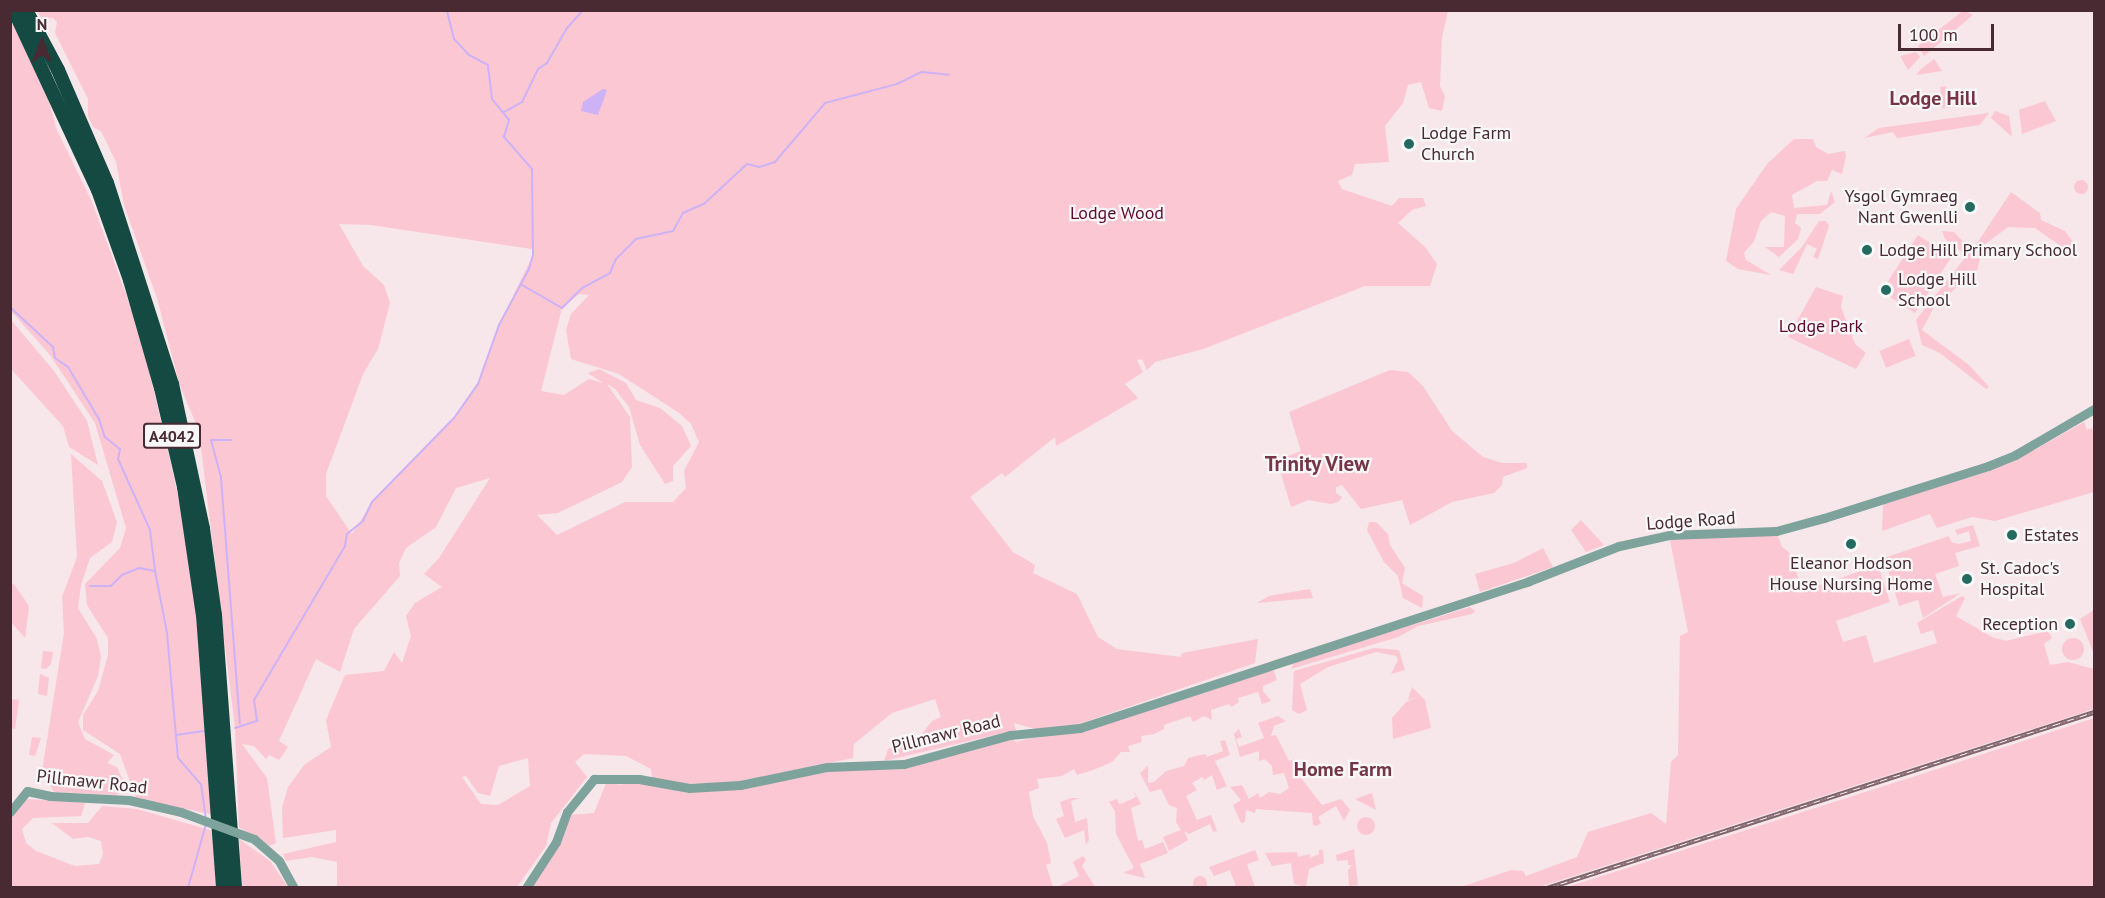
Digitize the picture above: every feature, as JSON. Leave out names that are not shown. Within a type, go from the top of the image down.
[{"type":"highway","name":"A4042","points":[[14,10],[98,190],[130,280],[161,388],[184,487],[203,615],[223,888]]},
{"type":"highway","name":"A4042","points":[[26,10],[58,70],[107,183],[172,384],[203,529],[215,615],[235,888]]},
{"type":"street","name":"Lodge Road","points":[[1284,659],[1529,581],[1619,546],[1669,535],[1776,531],[1824,518],[1996,463],[2094,408]]},
{"type":"street","name":"Pillmawr Road","points":[[526,888],[556,842],[567,812],[594,779],[639,779],[688,788],[731,786],[844,765],[904,764],[1010,735],[1082,728],[1284,659]]},
{"type":"street","name":"Pillmawr Road","points":[[10,812],[27,791],[50,796],[129,800],[181,812],[254,839],[279,861],[294,888]]},
{"type":"green space","points":[[1964,10],[1973,15],[1924,56],[1918,46]]},
{"type":"green space","name":"Lodge Wood","points":[[37,11],[1448,11],[1442,37],[1440,86],[1445,96],[1442,111],[1429,108],[1421,82],[1408,85],[1403,103],[1385,126],[1389,162],[1355,164],[1352,175],[1338,181],[1342,189],[1392,206],[1399,198],[1423,198],[1426,206],[1412,210],[1398,223],[1425,247],[1437,264],[1430,286],[1365,286],[1203,349],[1155,362],[1147,370],[1142,359],[1137,360],[1143,372],[1125,384],[1138,398],[1056,446],[1055,437],[1005,477],[1002,473],[970,497],[1013,552],[1035,565],[1033,573],[1077,594],[1098,637],[1117,649],[1181,657],[1182,653],[1258,639],[1255,663],[1076,725],[1035,729],[1014,723],[1016,730],[884,761],[888,749],[918,739],[932,721],[941,717],[935,699],[892,713],[854,744],[853,758],[736,782],[684,784],[652,779],[651,769],[626,756],[584,754],[575,762],[587,777],[551,823],[546,846],[517,887],[337,887],[337,862],[312,857],[286,861],[283,854],[336,842],[336,830],[283,838],[282,808],[288,787],[305,764],[331,747],[326,720],[345,675],[384,671],[394,652],[402,663],[411,636],[406,616],[415,603],[442,587],[424,574],[439,558],[490,478],[456,488],[436,527],[406,548],[399,563],[400,576],[354,629],[340,672],[316,659],[279,741],[288,747],[279,760],[269,755],[266,759],[254,746],[242,744],[267,778],[276,843],[270,846],[239,827],[235,728],[199,431],[179,383],[157,298],[124,205],[116,162],[101,131],[93,127],[88,116],[88,99],[55,33],[57,22],[53,18],[42,19]],"holes":[[[339,224],[371,225],[532,249],[533,255],[499,325],[478,384],[454,418],[372,502],[352,534],[326,496],[326,474],[363,374],[378,349],[390,303],[384,285],[363,266]],[[579,294],[589,295],[571,314],[566,330],[571,359],[619,374],[679,413],[691,424],[699,442],[684,471],[686,488],[673,502],[625,502],[557,535],[537,515],[558,513],[622,482],[632,467],[630,417],[607,384],[615,389],[629,407],[640,445],[665,484],[673,481],[673,466],[691,446],[682,426],[660,408],[636,400],[626,383],[599,369],[588,373],[603,383],[589,379],[564,395],[541,391],[562,308]],[[528,758],[530,786],[498,805],[481,804],[462,777],[466,776],[478,793],[490,796],[499,766]]]},
{"type":"green space","points":[[10,17],[43,78],[56,128],[92,202],[141,335],[180,504],[196,605],[214,815],[136,798],[120,754],[83,730],[83,715],[98,691],[108,655],[108,638],[87,605],[85,584],[120,548],[126,528],[95,423],[50,355],[11,311]]},
{"type":"green space","points":[[1916,52],[1920,57],[1908,70],[1900,56]]},
{"type":"green space","points":[[1934,59],[1942,71],[1916,75],[1921,69]]},
{"type":"green space","points":[[1946,86],[1948,102],[1956,101],[1956,107],[1942,108],[1940,87]]},
{"type":"green space","points":[[2045,101],[2056,121],[2022,134],[2019,110]]},
{"type":"green space","points":[[1995,111],[2009,116],[2012,137],[1991,118]]},
{"type":"green space","points":[[1989,113],[1980,125],[1897,138],[1893,132],[1864,138],[1879,128]]},
{"type":"green space","points":[[1794,139],[1813,139],[1816,147],[1828,154],[1845,151],[1846,156],[1842,174],[1832,170],[1827,181],[1817,181],[1792,195],[1794,208],[1827,205],[1831,191],[1835,202],[1820,214],[1797,214],[1795,223],[1801,228],[1798,239],[1779,257],[1765,247],[1784,247],[1785,216],[1771,212],[1761,221],[1754,241],[1744,253],[1746,260],[1771,275],[1738,269],[1726,261],[1736,209],[1767,164]]},
{"type":"green space","points":[[2081,180],[2086,182],[2088,187],[2086,192],[2081,194],[2076,192],[2074,187],[2076,182]]},
{"type":"green space","points":[[2011,192],[2040,213],[2041,220],[2065,231],[2076,246],[2075,256],[2035,228],[2008,227],[1984,245],[1977,270],[1934,307],[1922,330],[1969,365],[1989,387],[1986,389],[1940,353],[1922,345],[1916,320],[1964,259],[1965,254],[1945,239],[1942,231],[1954,232],[1967,246],[1975,246]]},
{"type":"green space","points":[[1819,221],[1826,221],[1829,226],[1818,259],[1813,257],[1817,249],[1807,244],[1793,274],[1779,270],[1802,247]]},
{"type":"green space","points":[[1918,235],[1952,257],[1915,313],[1882,291]]},
{"type":"green space","name":"Lodge Park","points":[[1816,287],[1843,296],[1841,307],[1855,344],[1866,353],[1856,369],[1788,337]]},
{"type":"green space","points":[[11,320],[54,371],[87,421],[98,465],[69,447],[63,426],[11,369]]},
{"type":"green space","points":[[1909,339],[1916,356],[1886,368],[1879,351]]},
{"type":"green space","points":[[1390,370],[1408,372],[1423,386],[1452,431],[1483,457],[1502,463],[1527,463],[1527,468],[1503,477],[1502,485],[1494,493],[1452,502],[1410,525],[1402,500],[1361,509],[1342,485],[1336,487],[1336,493],[1342,497],[1338,502],[1331,504],[1308,500],[1291,507],[1281,474],[1272,462],[1301,451],[1289,412]]},
{"type":"green space","points":[[2084,422],[2087,430],[2092,428],[2094,433],[2094,492],[1995,521],[1972,517],[1937,528],[1930,514],[1882,531],[1883,505],[1889,501],[2012,462]]},
{"type":"green space","points":[[71,454],[102,481],[117,522],[112,542],[90,558],[81,585],[78,608],[97,639],[101,657],[98,676],[78,722],[85,739],[114,755],[107,763],[117,767],[124,783],[122,792],[116,795],[54,792],[42,771],[64,633],[62,597],[77,557]]},
{"type":"green space","points":[[1581,520],[1604,545],[1586,552],[1571,530]]},
{"type":"green space","points":[[1369,522],[1376,522],[1388,534],[1390,545],[1405,568],[1402,583],[1423,596],[1422,608],[1403,598],[1398,576],[1384,562],[1367,530]]},
{"type":"green space","points":[[1973,525],[1980,546],[1955,553],[1959,566],[1935,574],[1943,597],[1961,593],[1923,618],[1918,600],[1899,606],[1884,558],[1949,536],[1951,542],[1959,544],[1971,541],[1969,531],[1957,535],[1955,530]]},
{"type":"green space","points":[[1776,531],[1782,547],[1789,552],[1803,591],[1878,565],[1890,602],[1836,621],[1843,642],[1866,635],[1874,663],[1937,643],[1933,630],[1921,634],[1917,623],[1962,596],[1965,598],[1956,616],[1992,637],[2006,641],[2048,631],[2052,638],[2044,644],[2050,665],[2068,662],[2094,669],[2094,709],[1539,887],[1458,888],[1511,870],[1523,871],[1526,876],[1577,857],[1588,832],[1651,813],[1666,824],[1671,762],[1678,755],[1680,636],[1688,632],[1669,535]]},
{"type":"green space","points":[[1543,548],[1553,567],[1480,592],[1475,574],[1514,563]]},
{"type":"green space","points":[[14,584],[29,606],[25,638],[11,622],[11,585]]},
{"type":"green space","points":[[1310,589],[1313,598],[1257,603],[1269,596]]},
{"type":"green space","points":[[1470,607],[1475,611],[1472,614],[1418,626],[1398,637],[1291,669],[1294,662]]},
{"type":"green space","points":[[2094,610],[2094,654],[2080,619]]},
{"type":"green space","points":[[2073,638],[2081,641],[2084,649],[2081,657],[2073,660],[2065,657],[2062,649],[2065,641]]},
{"type":"green space","points":[[1374,648],[1399,650],[1405,670],[1391,674],[1398,660],[1396,656],[1376,652],[1328,667],[1300,684],[1307,710],[1299,714],[1292,710],[1294,671]]},
{"type":"green space","points":[[43,651],[53,652],[51,664],[46,669],[41,668]]},
{"type":"green space","points":[[1273,668],[1277,680],[1263,686],[1263,691],[1271,701],[1262,704],[1258,692],[1238,698],[1239,702],[1232,707],[1229,704],[1211,710],[1212,720],[1204,716],[1193,722],[1190,716],[1164,725],[1164,729],[1154,734],[1141,736],[1142,742],[1128,746],[1130,752],[1121,752],[1112,762],[1093,770],[1077,775],[1074,769],[1062,776],[1037,779],[1039,788],[1029,792],[1033,816],[1047,843],[1051,863],[1046,865],[1053,887],[531,888],[558,848],[569,815],[594,813],[607,781],[620,785],[635,781],[688,793],[832,770],[904,769],[1012,738],[1016,742],[1038,736]]},
{"type":"green space","points":[[40,674],[49,678],[47,696],[38,694]]},
{"type":"green space","points":[[1412,687],[1425,700],[1431,728],[1393,739],[1392,718],[1406,702],[1419,696],[1408,700]]},
{"type":"green space","points":[[11,699],[19,700],[15,729],[11,728]]},
{"type":"green space","points":[[1278,716],[1286,721],[1274,726],[1271,736],[1276,735],[1289,761],[1294,759],[1295,768],[1301,767],[1298,774],[1322,805],[1341,799],[1350,810],[1344,821],[1336,806],[1318,817],[1321,823],[1317,826],[1313,825],[1312,813],[1256,809],[1255,813],[1246,810],[1245,822],[1241,823],[1233,805],[1241,800],[1230,787],[1242,785],[1249,799],[1258,793],[1260,798],[1269,792],[1280,794],[1289,788],[1284,773],[1273,775],[1272,766],[1265,759],[1259,761],[1259,751],[1240,757],[1234,734],[1239,729],[1242,737],[1236,739],[1239,747],[1264,738],[1258,723]]},
{"type":"green space","points":[[2094,718],[2094,887],[1567,887],[1928,772]]},
{"type":"green space","points":[[32,737],[41,738],[35,756],[29,755]]},
{"type":"green space","points":[[1225,740],[1230,755],[1215,761],[1227,786],[1217,790],[1212,775],[1204,780],[1202,777],[1192,783],[1197,790],[1186,796],[1197,820],[1211,815],[1217,831],[1213,832],[1210,824],[1189,834],[1184,831],[1188,840],[1169,851],[1163,837],[1181,830],[1176,822],[1177,808],[1169,805],[1161,789],[1150,792],[1140,773],[1148,766],[1148,783],[1154,782],[1166,771],[1184,766],[1188,758],[1205,754],[1207,757],[1223,751],[1220,741]]},
{"type":"green space","points":[[1134,791],[1141,804],[1131,808],[1138,841],[1142,840],[1145,849],[1163,842],[1168,853],[1140,864],[1145,878],[1123,873],[1134,868],[1116,834],[1115,811],[1109,802],[1117,799],[1119,804],[1123,803],[1136,797]]},
{"type":"green space","points":[[1372,793],[1376,810],[1355,799]]},
{"type":"green space","points":[[1080,798],[1071,801],[1075,822],[1087,818],[1089,840],[1086,845],[1084,830],[1065,838],[1056,819],[1064,816],[1060,802]]},
{"type":"green space","points":[[27,799],[85,803],[81,816],[33,818],[22,829],[26,843],[36,851],[75,866],[99,864],[103,854],[101,841],[88,837],[73,839],[52,823],[88,823],[102,806],[137,809],[213,831],[216,887],[11,888],[11,819]]},
{"type":"green space","points":[[1366,817],[1372,820],[1375,826],[1372,832],[1366,835],[1360,832],[1357,826],[1360,820]]},
{"type":"green space","points":[[239,839],[270,861],[288,887],[242,887]]},
{"type":"green space","points":[[1354,849],[1358,885],[1349,886],[1348,870],[1352,865],[1348,865],[1348,860],[1337,861],[1336,855]]},
{"type":"green space","points":[[1255,850],[1259,860],[1247,864],[1255,887],[1236,887],[1230,870],[1214,876],[1209,867]]},
{"type":"green space","points":[[1319,850],[1323,850],[1324,863],[1309,869],[1306,887],[1294,884],[1291,863],[1272,866],[1265,853],[1297,852],[1298,857],[1310,854],[1310,858],[1319,854]]},
{"type":"green space","points":[[1083,856],[1086,860],[1082,866],[1095,887],[1057,887],[1079,876],[1073,862]]},
{"type":"green space","points":[[1200,876],[1205,878],[1207,883],[1205,888],[1200,890],[1195,888],[1193,883],[1195,878]]},
{"type":"shaded area","points":[[603,89],[607,90],[598,115],[581,111],[583,102]]},
{"type":"waterway","points":[[235,728],[257,721],[254,700],[345,546],[347,534],[363,521],[372,502],[454,418],[478,384],[499,325],[529,269],[533,255],[532,169],[504,137],[509,120],[492,99],[488,65],[469,55],[454,39],[447,10]]},
{"type":"waterway","points":[[504,112],[522,102],[538,69],[547,63],[567,28],[583,10]]},
{"type":"waterway","points":[[522,285],[562,308],[582,288],[610,273],[616,259],[636,239],[673,231],[683,213],[705,203],[747,164],[759,167],[775,162],[825,103],[897,84],[922,72],[949,75]]},
{"type":"waterway","points":[[10,307],[53,347],[55,358],[68,367],[99,419],[105,437],[120,449],[118,459],[150,530],[155,571]]},
{"type":"waterway","points":[[231,440],[211,440],[221,478],[240,723]]},
{"type":"waterway","points":[[90,586],[111,586],[122,575],[139,568],[155,571],[167,633],[178,758],[201,784],[206,819]]},
{"type":"waterway","points":[[176,735],[206,731]]},
{"type":"waterway","points":[[188,888],[206,824]]},
{"type":"railway","points":[[1547,888],[2094,712]]},
{"type":"place","name":"Lodge Farm Church","points":[[1409,144]]},
{"type":"place","name":"Ysgol Gymraeg Nant Gwenlli","points":[[1970,207]]},
{"type":"place","name":"Lodge Hill Primary School","points":[[1867,250]]},
{"type":"place","name":"Lodge Hill School","points":[[1886,290]]},
{"type":"place","name":"Estates","points":[[2012,535]]},
{"type":"place","name":"Eleanor Hodson House Nursing Home","points":[[1851,544]]},
{"type":"place","name":"St. Cadoc's Hospital","points":[[1967,579]]},
{"type":"place","name":"Reception","points":[[2070,624]]},
{"type":"district","name":"Lodge Hill","points":[[1933,98]]},
{"type":"district","name":"Trinity View","points":[[1317,464]]},
{"type":"district","name":"Home Farm","points":[[1343,769]]}]
